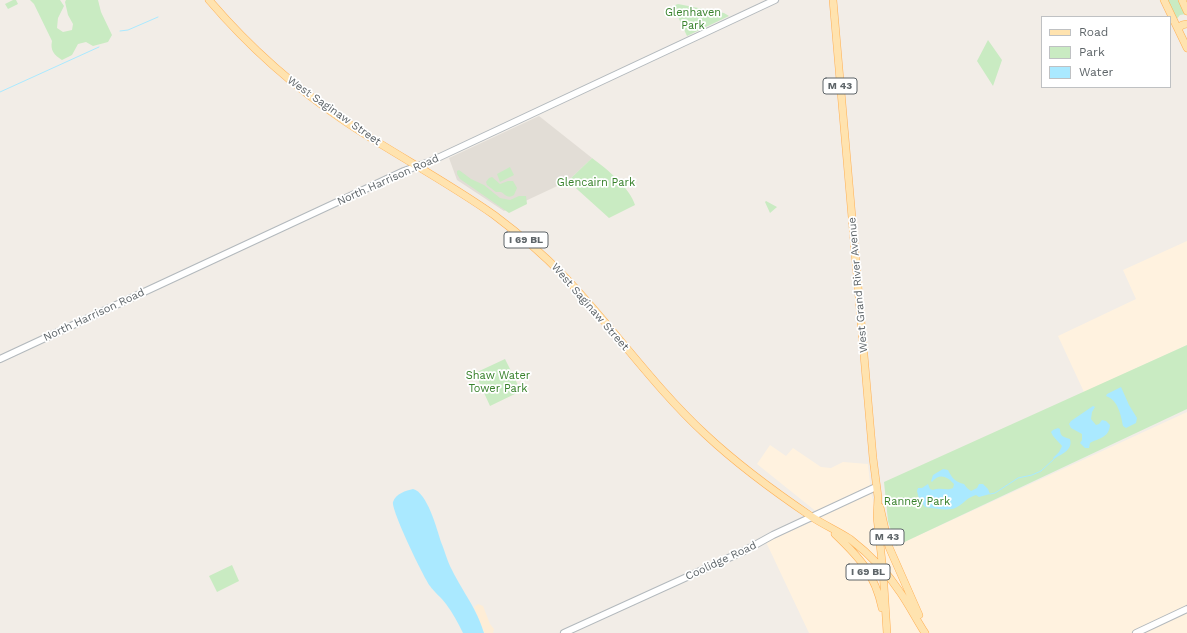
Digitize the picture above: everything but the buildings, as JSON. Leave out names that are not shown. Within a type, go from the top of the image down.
[{"type":"main road","name":"West Saginaw Street","points":[[209,0],[236,31],[288,80],[347,122],[493,215],[528,242],[567,280],[638,362],[704,433],[760,480],[826,526],[849,538],[883,571]]},
{"type":"main road","name":"West Grand River Avenue","points":[[832,0],[878,497],[877,517],[883,571]]},
{"type":"main road","points":[[1164,0],[1187,48]]},
{"type":"main road","points":[[1182,0],[1187,11]]},
{"type":"main road","points":[[1178,29],[1182,25],[1187,24]]},
{"type":"main road","name":"M 43","points":[[878,497],[889,547],[926,633]]},
{"type":"main road","name":"I 69 BL","points":[[826,526],[856,554],[869,573],[880,599],[887,633]]},
{"type":"main road","name":"M 43","points":[[883,571],[887,633]]},
{"type":"main road","name":"I 69 BL","points":[[883,571],[900,590],[926,633]]},
{"type":"street","name":"North Harrison Road","points":[[0,358],[775,0]]},
{"type":"street","name":"Coolidge Road","points":[[564,633],[732,556],[773,535],[876,487]]},
{"type":"street","points":[[1136,633],[1187,609]]},
{"type":"shaded area","points":[[539,116],[592,158],[568,181],[504,211],[457,180],[449,158]]},
{"type":"shaded area","points":[[1187,241],[1187,345],[1084,392],[1058,336],[1136,299],[1123,270]]},
{"type":"shaded area","points":[[1187,412],[1187,633],[809,633],[766,542],[823,517],[757,464],[770,445],[786,456],[793,448],[821,467],[831,468],[843,462],[868,464],[871,493],[887,550]]},
{"type":"green space","points":[[16,0],[18,4],[8,9],[5,4]]},
{"type":"green space","points":[[30,0],[60,0],[64,6],[58,18],[57,28],[63,32],[72,30],[73,24],[68,15],[65,2],[66,0],[98,0],[101,12],[112,35],[108,42],[93,46],[86,42],[78,44],[72,55],[62,60],[53,52],[52,41],[34,4]]},
{"type":"green space","points":[[1167,0],[1180,0],[1186,14],[1180,15],[1176,20]]},
{"type":"green space","name":"Glenhaven Park","points":[[678,4],[724,13],[729,16],[687,36],[673,6]]},
{"type":"green space","points":[[988,40],[1002,60],[993,86],[977,61]]},
{"type":"green space","name":"Glencairn Park","points":[[592,158],[611,173],[623,186],[635,205],[609,218],[568,181]]},
{"type":"green space","points":[[510,167],[514,175],[500,182],[497,174]]},
{"type":"green space","points":[[459,170],[471,179],[484,185],[500,198],[510,200],[519,196],[526,196],[527,204],[509,213],[460,179],[457,174],[457,171]]},
{"type":"green space","points":[[492,177],[500,184],[513,181],[517,188],[514,195],[510,197],[501,192],[496,192],[487,185],[486,182]]},
{"type":"green space","points":[[766,201],[777,207],[770,213],[765,202]]},
{"type":"green space","name":"Ranney Park","points":[[1187,345],[1187,409],[896,546],[888,521],[884,482]]},
{"type":"green space","name":"Shaw Water Tower Park","points":[[505,359],[521,391],[490,406],[475,373]]},
{"type":"green space","points":[[232,565],[239,581],[217,592],[209,576]]},
{"type":"sand","points":[[478,604],[483,606],[490,624],[494,629],[493,633],[484,633],[474,607]]},
{"type":"water","points":[[1121,387],[1137,418],[1136,423],[1126,428],[1123,426],[1116,404],[1106,396],[1107,394]]},
{"type":"water","points":[[1093,406],[1095,407],[1092,412],[1091,419],[1096,425],[1102,420],[1106,421],[1110,425],[1106,435],[1090,443],[1089,448],[1085,448],[1080,443],[1082,440],[1082,434],[1071,428],[1069,424]]},
{"type":"water","points":[[1058,428],[1060,429],[1062,436],[1070,439],[1071,443],[1069,449],[1054,459],[1053,458],[1062,446],[1051,432]]},
{"type":"water","points":[[943,469],[948,470],[954,479],[964,484],[971,491],[977,488],[979,484],[983,484],[988,489],[990,494],[979,497],[976,495],[973,496],[957,507],[950,509],[925,507],[919,499],[917,491],[918,488],[922,488],[928,484],[930,489],[933,490],[953,488],[954,484],[946,477],[937,477],[932,482],[931,481],[933,475]]},
{"type":"water","points":[[413,489],[423,497],[431,512],[450,567],[474,608],[484,633],[463,633],[449,607],[426,580],[402,529],[393,502],[399,494]]},
{"type":"waterway","points":[[120,31],[128,30],[158,17]]},
{"type":"waterway","points":[[0,92],[99,47]]},
{"type":"waterway","points":[[990,494],[995,493],[1018,478],[1032,475],[1041,471],[1054,459]]}]
